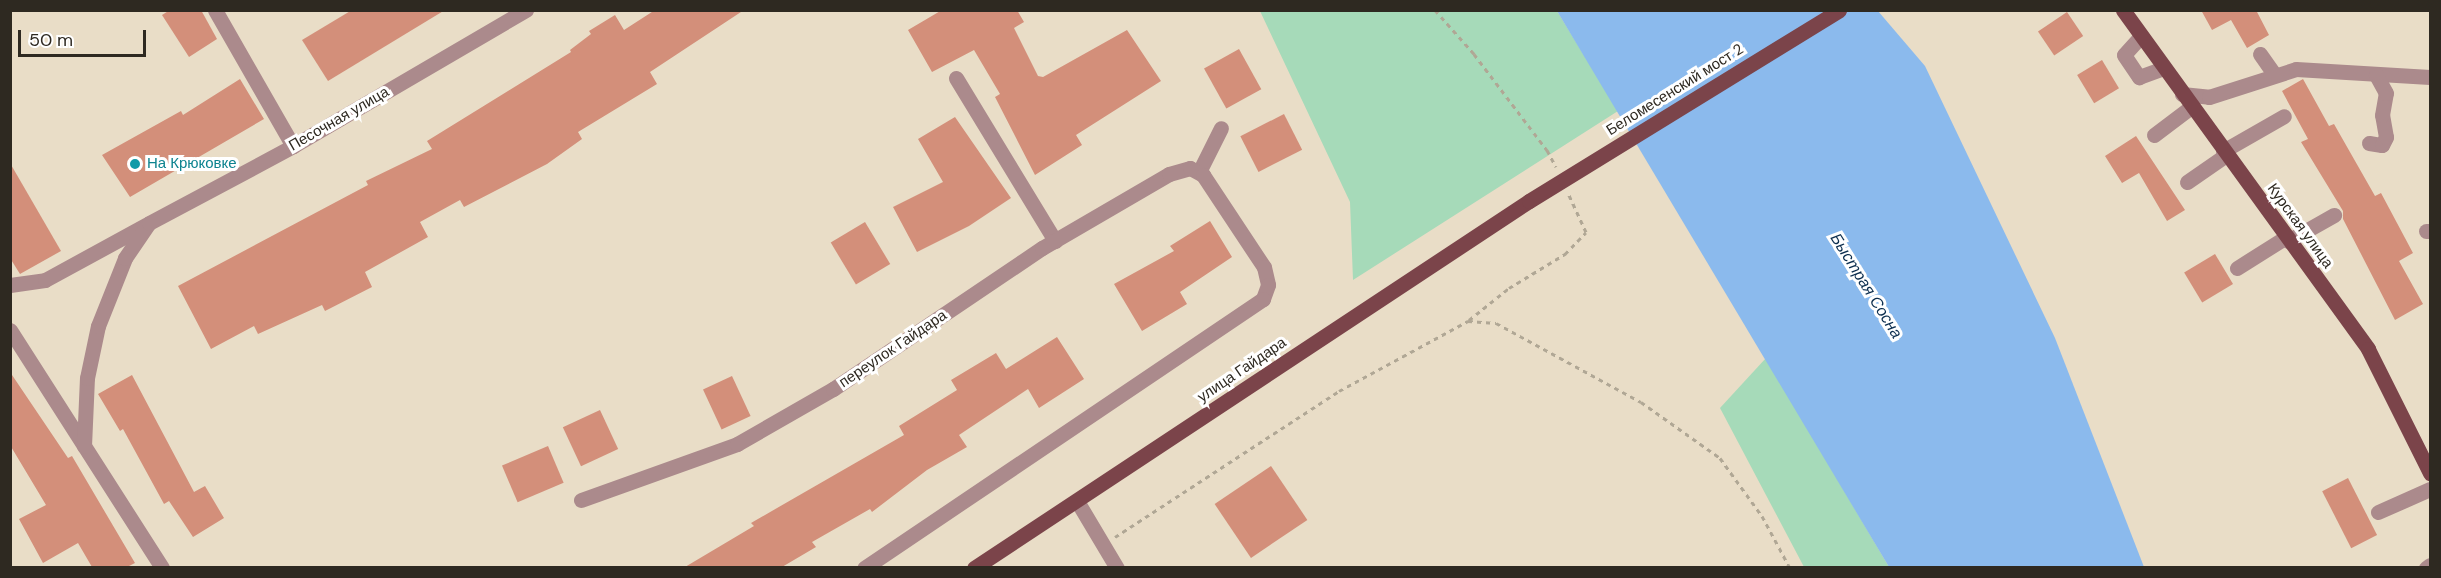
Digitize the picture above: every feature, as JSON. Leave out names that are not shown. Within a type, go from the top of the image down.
[{"type":"main road","name":"Беломесенский мост 2","points":[[1529,201],[1839,10]]},
{"type":"main road","name":"Курская улица","points":[[2123,10],[2368,349],[2430,473]]},
{"type":"main road","name":"улица Гайдара","points":[[974,567],[1529,201]]},
{"type":"street","points":[[215,10],[292,146]]},
{"type":"street","name":"Песочная улица","points":[[10,285],[45,280],[292,146],[526,10]]},
{"type":"street","points":[[2141,36],[2124,55],[2139,77],[2164,68]]},
{"type":"street","points":[[2260,54],[2274,74]]},
{"type":"street","points":[[2182,94],[2209,97],[2274,74],[2296,69],[2335,69],[2376,75],[2430,77]]},
{"type":"street","points":[[2369,143],[2382,145],[2386,137],[2382,115],[2386,93],[2376,75]]},
{"type":"street","points":[[956,78],[1055,241]]},
{"type":"street","points":[[2154,135],[2191,107]]},
{"type":"street","points":[[2187,182],[2225,153],[2284,116]]},
{"type":"street","points":[[864,567],[1263,299],[1268,285],[1264,267],[1194,170],[1221,128]]},
{"type":"street","name":"переулок Гайдара","points":[[581,501],[736,444],[833,388],[1055,241],[1169,174],[1194,170]]},
{"type":"street","points":[[2236,268],[2334,215]]},
{"type":"street","name":"Песочная улица","points":[[84,446],[87,378],[98,326],[125,258],[149,223]]},
{"type":"street","points":[[10,330],[162,567]]},
{"type":"street","points":[[2378,512],[2430,489]]},
{"type":"street","points":[[1077,501],[1117,567]]},
{"type":"street","points":[[2426,567],[2430,565]]},
{"type":"path","points":[[1435,10],[1481,63],[1547,150],[1557,170]]},
{"type":"path","points":[[1103,545],[1339,391],[1468,321],[1509,288],[1565,254],[1586,232],[1567,191]]},
{"type":"path","points":[[1468,321],[1496,323],[1641,402],[1720,458],[1762,516],[1790,567]]},
{"type":"green space","points":[[1260,11],[1557,11],[1618,111],[1353,280],[1350,202]]},
{"type":"green space","points":[[1766,358],[1889,567],[1804,567],[1720,408]]},
{"type":"water","name":"Быстрая Сосна","points":[[1557,11],[1878,11],[1925,66],[2055,338],[2144,567],[1889,567]]},
{"type":"building","points":[[170,10],[201,10],[217,39],[189,57],[162,15]]},
{"type":"building","points":[[352,10],[445,10],[328,81],[302,40]]},
{"type":"building","points":[[655,10],[744,10],[650,72],[657,84],[578,132],[582,139],[547,164],[464,207],[460,200],[420,222],[428,237],[365,272],[372,287],[325,311],[322,305],[258,334],[254,326],[211,349],[178,286],[368,185],[366,181],[432,149],[427,141],[571,52],[570,50],[591,34],[589,31],[615,15],[624,30]]},
{"type":"building","points":[[942,10],[1017,10],[1024,22],[1014,28],[1038,76],[1043,77],[1127,30],[1161,81],[1076,135],[1082,145],[1035,175],[995,97],[1000,94],[974,50],[932,72],[908,30]]},
{"type":"building","points":[[2201,10],[2256,10],[2269,35],[2247,48],[2231,20],[2212,30]]},
{"type":"building","points":[[2067,12],[2083,36],[2054,56],[2038,32]]},
{"type":"building","points":[[1239,49],[1261,89],[1226,109],[1204,68]]},
{"type":"building","points":[[2102,60],[2119,88],[2094,103],[2077,75]]},
{"type":"building","points":[[240,79],[264,119],[130,197],[102,155],[181,111],[183,115]]},
{"type":"building","points":[[2303,79],[2329,126],[2334,124],[2375,196],[2381,193],[2413,253],[2399,261],[2423,304],[2395,320],[2343,219],[2343,211],[2301,142],[2308,139],[2282,91]]},
{"type":"building","points":[[1284,114],[1302,150],[1259,172],[1240,136]]},
{"type":"building","points":[[955,117],[1011,198],[969,226],[917,252],[893,207],[943,182],[918,139]]},
{"type":"building","points":[[2136,136],[2185,210],[2167,221],[2139,173],[2122,183],[2105,156]]},
{"type":"building","points":[[10,163],[61,251],[20,274],[10,258]]},
{"type":"building","points":[[1210,221],[1232,257],[1180,292],[1187,304],[1142,331],[1114,284],[1174,251],[1170,246]]},
{"type":"building","points":[[865,222],[890,264],[856,285],[831,243]]},
{"type":"building","points":[[2215,254],[2233,284],[2202,303],[2184,273]]},
{"type":"building","points":[[1057,337],[1084,379],[1039,408],[1028,389],[959,435],[967,447],[927,470],[872,512],[870,509],[812,542],[816,547],[782,567],[685,567],[754,526],[751,523],[904,435],[899,426],[957,390],[951,380],[996,353],[1006,369]]},
{"type":"building","points":[[10,372],[68,458],[72,456],[135,563],[127,567],[92,567],[78,543],[43,563],[19,519],[46,505],[10,445]]},
{"type":"building","points":[[132,375],[194,492],[205,486],[224,518],[193,537],[169,501],[164,504],[123,429],[120,431],[98,394]]},
{"type":"building","points":[[732,376],[751,416],[722,429],[703,390]]},
{"type":"building","points":[[600,410],[618,449],[581,466],[563,427]]},
{"type":"building","points":[[548,446],[564,483],[518,502],[502,466]]},
{"type":"building","points":[[1271,466],[1307,520],[1251,558],[1215,504]]},
{"type":"building","points":[[2348,478],[2377,535],[2351,548],[2322,491]]},
{"type":"place","name":"На Крюковке","points":[[135,164]]}]
